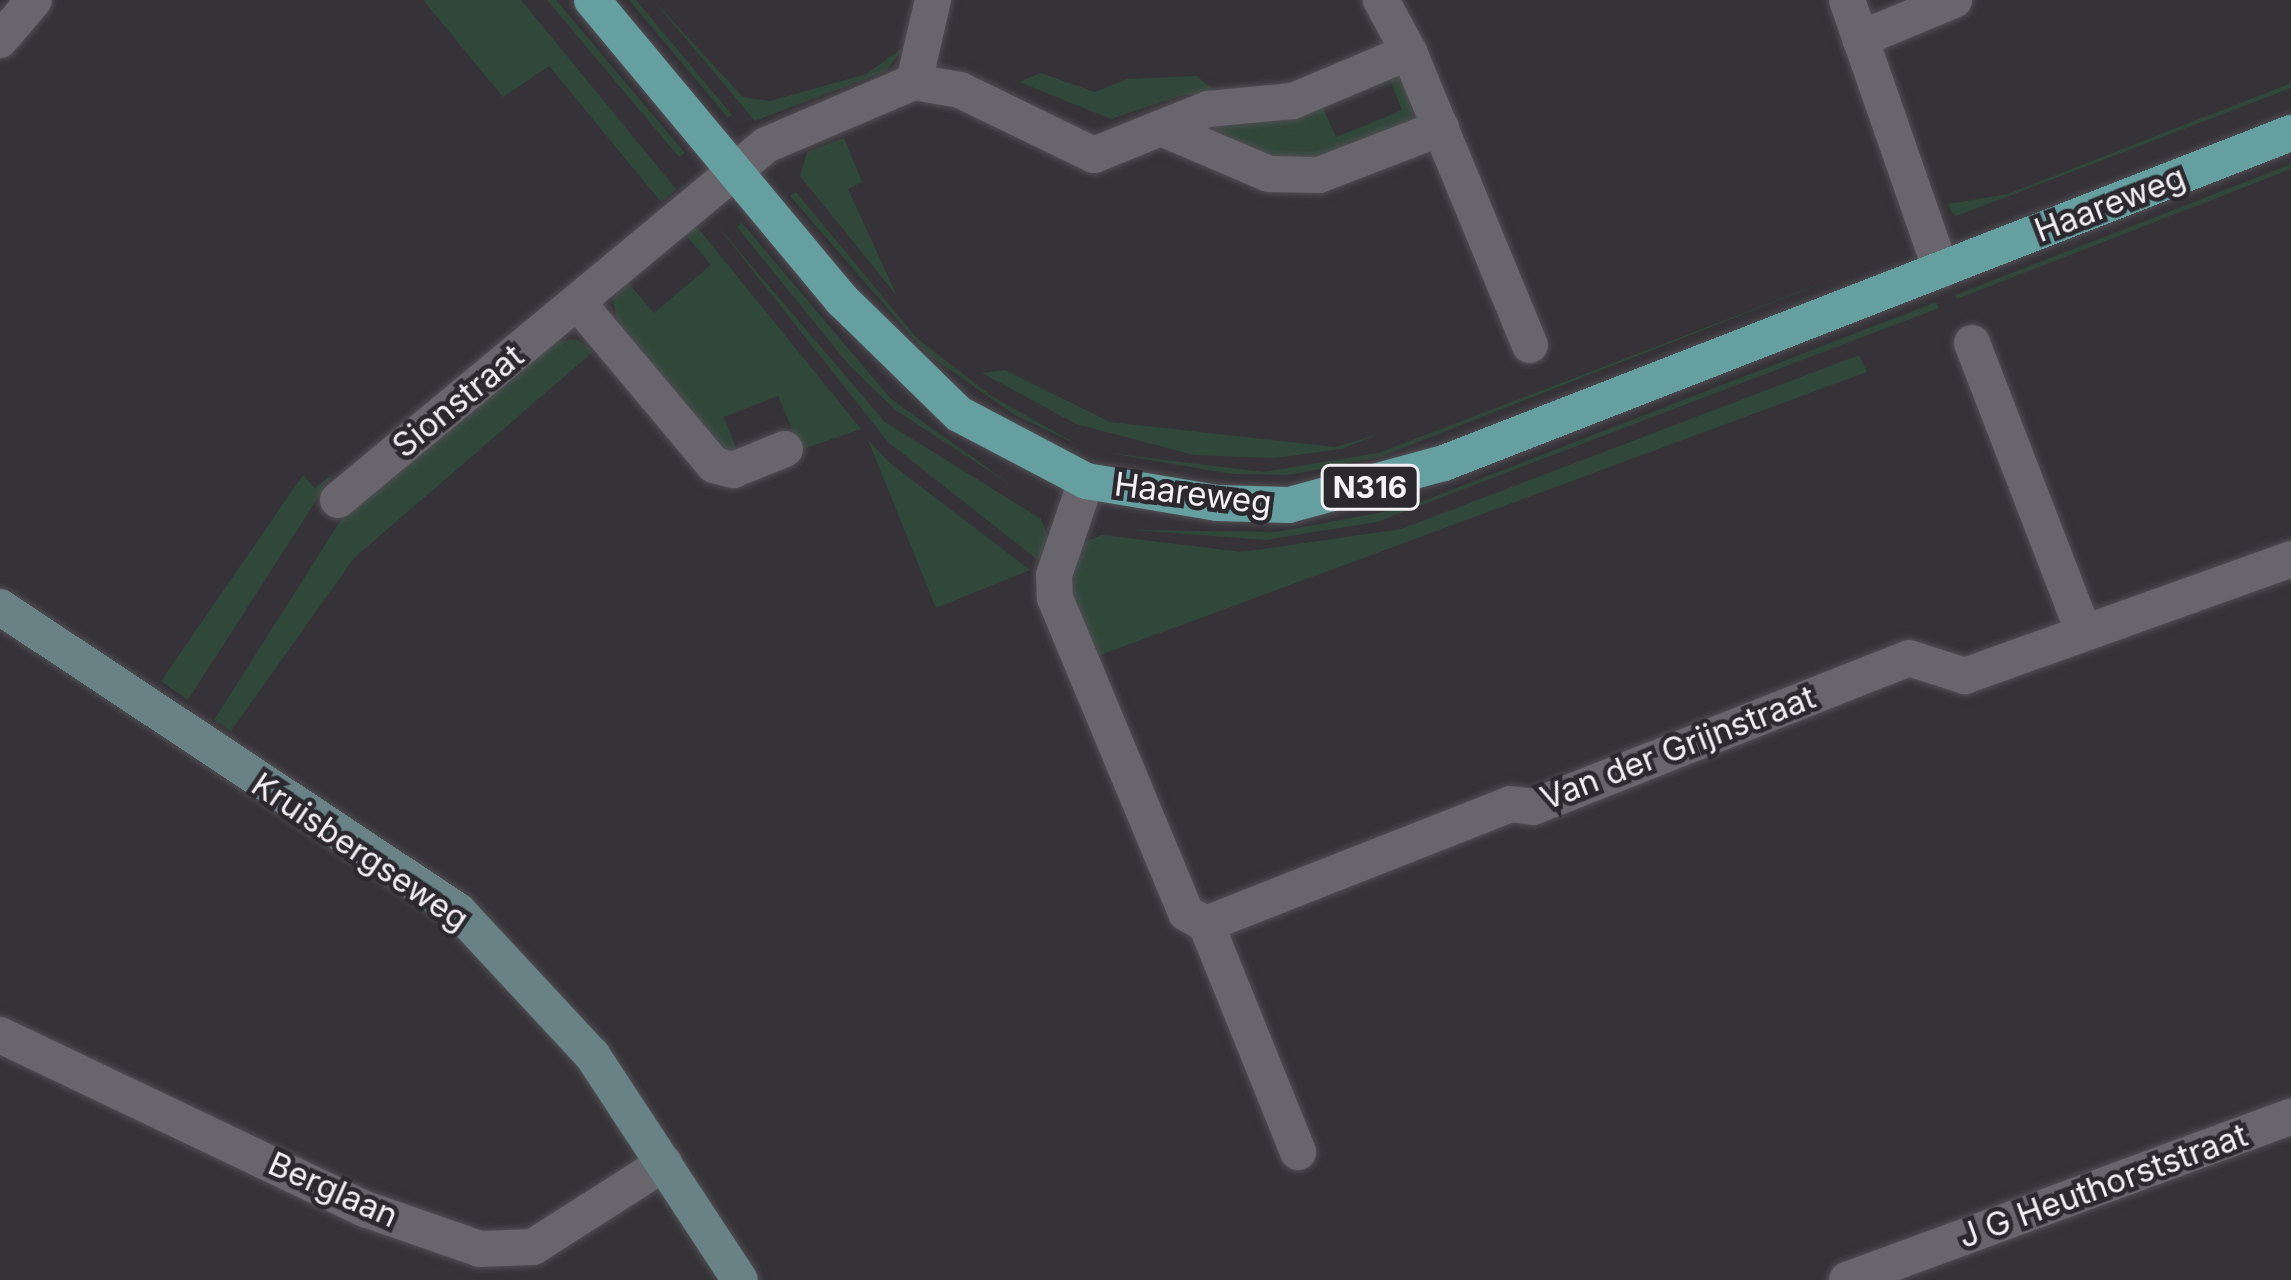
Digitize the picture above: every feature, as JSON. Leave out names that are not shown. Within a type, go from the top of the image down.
[{"type":"main road","name":"Haareweg","points":[[592,0],[902,365],[1015,449],[1086,481],[1217,502],[1289,505],[1358,491],[2291,133]]},
{"type":"street","points":[[0,40],[34,0]]},
{"type":"street","points":[[933,0],[914,82],[961,90],[1094,155],[1208,110],[1293,100],[1409,52]]},
{"type":"street","points":[[1381,0],[1409,52],[1530,345]]},
{"type":"street","points":[[1847,0],[1941,270]]},
{"type":"street","points":[[1860,39],[1954,0]]},
{"type":"street","name":"Sionstraat","points":[[338,500],[786,131],[914,82]]},
{"type":"street","points":[[1161,128],[1269,174],[1319,175],[1441,128]]},
{"type":"street","points":[[578,303],[714,465],[733,470],[784,449]]},
{"type":"street","points":[[1972,343],[2083,630]]},
{"type":"street","points":[[1086,481],[1054,574],[1055,598],[1186,913],[1206,924],[1298,1152]]},
{"type":"street","name":"Van der Grijnstraat","points":[[1206,924],[1510,804],[1533,807],[1909,658],[1965,676],[2291,559]]},
{"type":"street","name":"Kruisbergseweg","points":[[0,607],[458,911],[592,1055],[740,1280]]},
{"type":"street","name":"Berglaan","points":[[0,1035],[365,1209],[480,1249],[533,1247],[664,1162]]},
{"type":"street","name":"J G Heuthorststraat","points":[[1847,1280],[2291,1117]]},
{"type":"green space","points":[[423,0],[521,0],[676,189],[661,202],[549,66],[503,97]]},
{"type":"green space","points":[[547,0],[556,0],[685,153],[679,157]]},
{"type":"green space","points":[[629,0],[636,0],[732,115],[728,118]]},
{"type":"green space","points":[[653,0],[743,97],[770,101],[866,74],[904,47],[886,71],[755,121]]},
{"type":"green space","points":[[1041,73],[1095,92],[1127,79],[1196,76],[1220,94],[1183,95],[1111,119],[1019,82]]},
{"type":"green space","points":[[1387,73],[1402,73],[1415,105],[1409,123],[1321,161],[1265,160],[1201,135],[1207,121],[1320,101],[1336,137],[1402,110]]},
{"type":"green space","points":[[2291,83],[2291,88],[1956,216],[1948,204],[2008,194]]},
{"type":"green space","points":[[844,138],[862,182],[848,189],[897,296],[800,176],[807,152]]},
{"type":"green space","points":[[2291,164],[2291,169],[1957,299],[1955,295]]},
{"type":"green space","points":[[796,192],[917,338],[990,395],[1078,445],[1015,415],[927,354],[790,196]]},
{"type":"green space","points":[[693,222],[861,429],[801,450],[778,396],[724,417],[736,448],[725,452],[617,321],[613,300],[625,279],[654,313],[711,265],[682,230]]},
{"type":"green space","points":[[715,223],[885,422],[1041,519],[1049,539],[1039,561],[888,442]]},
{"type":"green space","points":[[742,223],[891,399],[1017,489],[894,409],[848,364],[737,227]]},
{"type":"green space","points":[[1872,264],[1380,457],[1288,475],[1232,474],[1109,453],[1263,472],[1378,453]]},
{"type":"green space","points":[[1936,302],[1939,308],[1377,522],[1266,540],[1135,530],[1275,532],[1405,508]]},
{"type":"green space","points":[[576,339],[594,351],[354,558],[231,731],[214,720],[344,515],[550,343]]},
{"type":"green space","points":[[1859,355],[1867,372],[1095,657],[1070,596],[1080,544],[1102,535],[1242,552],[1401,529]]},
{"type":"green space","points":[[1005,370],[1110,422],[1335,447],[1382,433],[1341,449],[1275,458],[1194,455],[1076,424],[982,373]]},
{"type":"green space","points":[[868,440],[891,464],[1030,570],[936,608]]},
{"type":"green space","points":[[333,474],[188,700],[161,681],[303,475],[315,488]]}]
